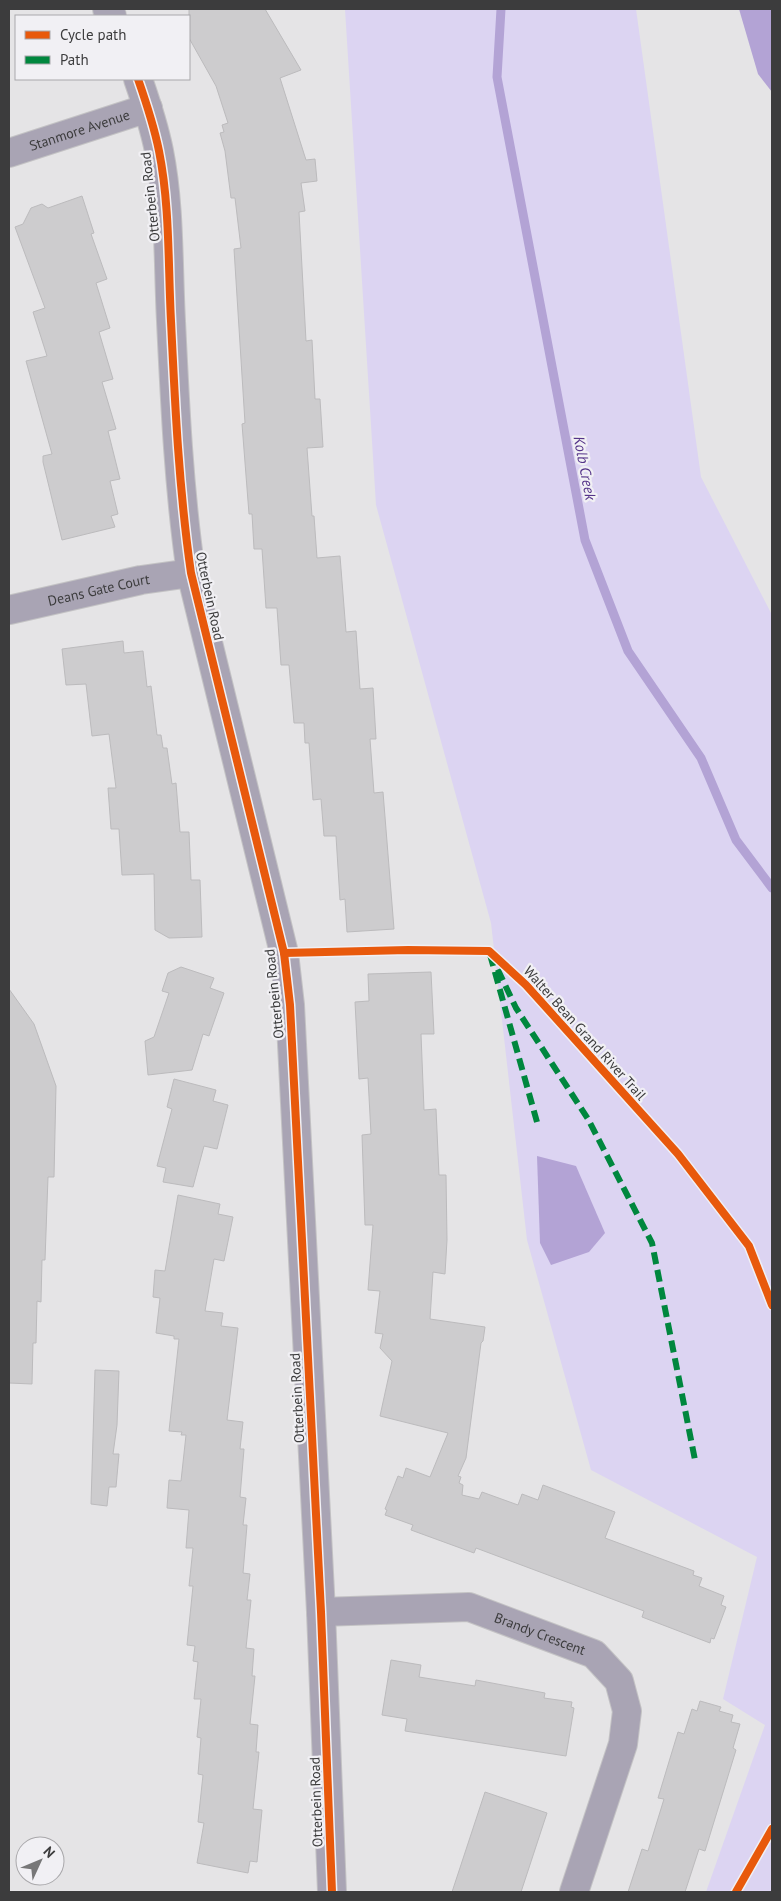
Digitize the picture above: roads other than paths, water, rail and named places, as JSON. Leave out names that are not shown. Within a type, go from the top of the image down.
[{"type":"street","name":"Otterbein Road","points":[[138,80],[148,108],[159,152],[165,198],[172,351],[183,519],[191,573],[284,953],[290,1006],[321,1612],[332,1892]]},
{"type":"street","name":"Stanmore Avenue","points":[[9,153],[148,108]]},
{"type":"street","name":"Deans Gate Court","points":[[9,610],[141,580],[191,573]]},
{"type":"street","name":"Brandy Crescent","points":[[321,1612],[469,1607],[594,1654],[619,1681],[627,1711],[623,1744],[574,1892]]},
{"type":"waterway","name":"Kolb Creek","points":[[501,9],[497,77],[585,540],[628,651],[701,758],[736,840],[772,888]]}]
